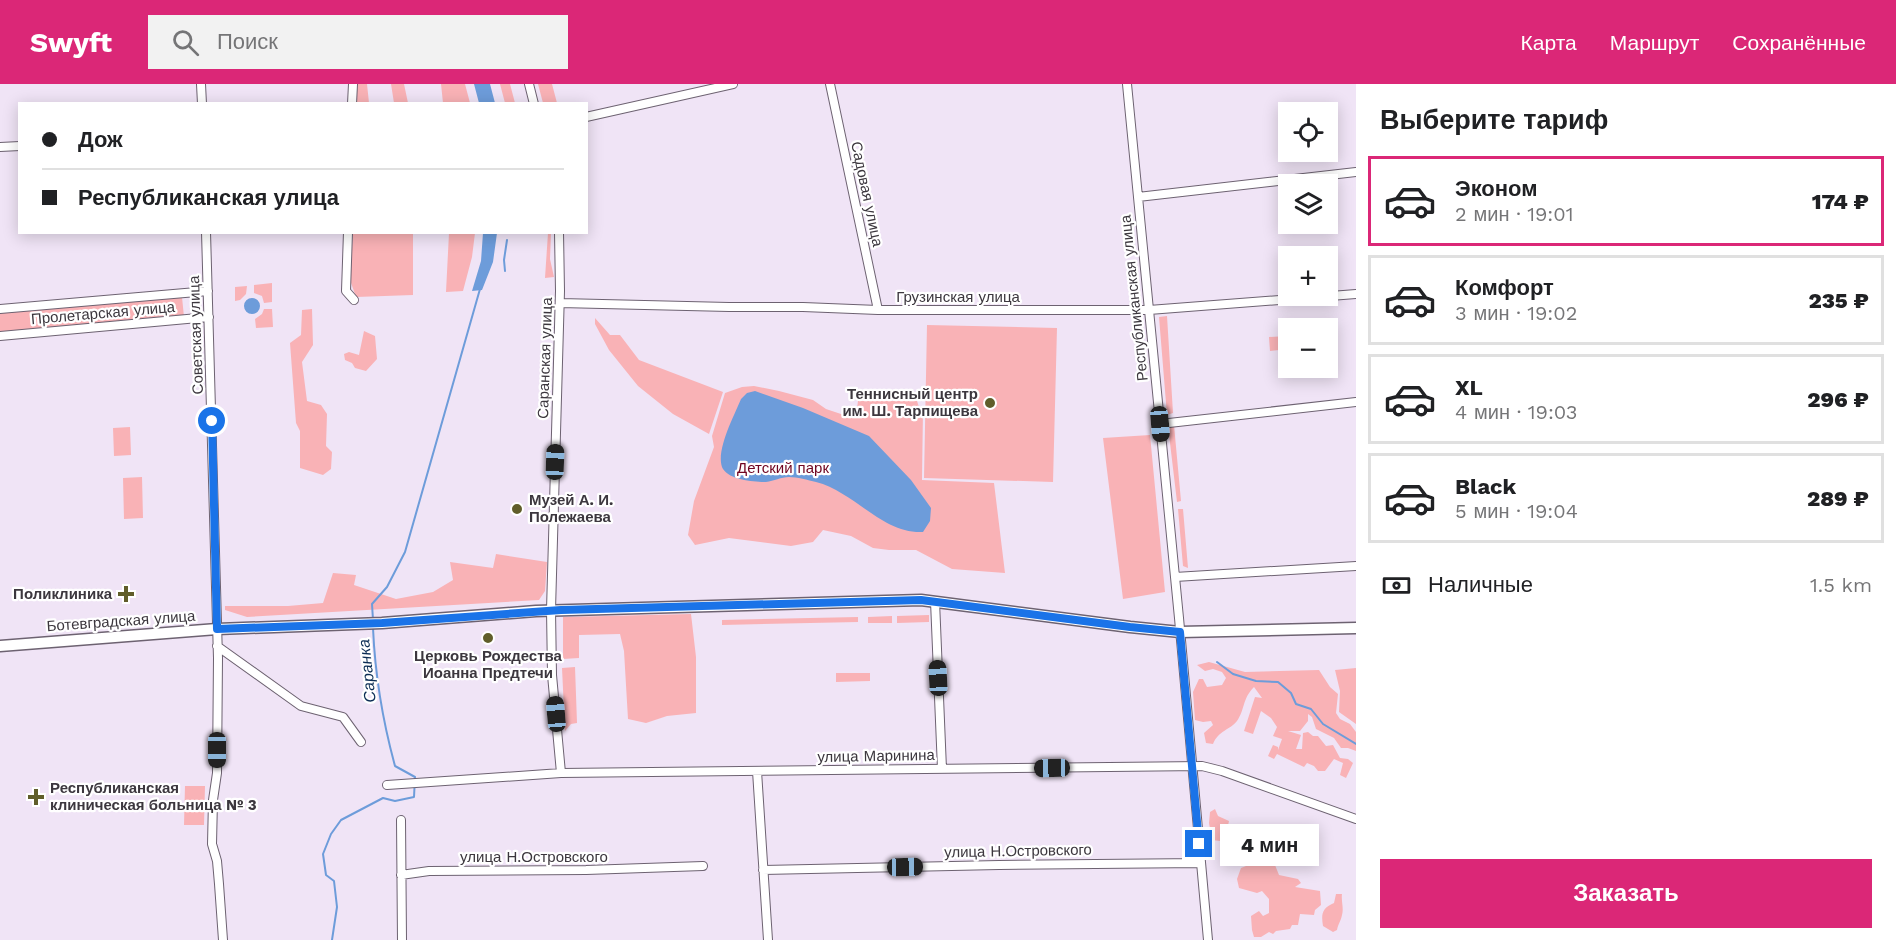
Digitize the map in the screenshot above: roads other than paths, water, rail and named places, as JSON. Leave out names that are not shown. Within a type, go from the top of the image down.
[{"type":"main road","points":[[551,610],[935,601],[1180,632],[1356,628]]},
{"type":"main road","name":"Ботевградская улица","points":[[0,646],[217,629],[382,623],[551,610]]},
{"type":"street","points":[[201,84],[202,102]]},
{"type":"street","points":[[352,84],[352,102]]},
{"type":"street","points":[[528,84],[533,102]]},
{"type":"street","points":[[588,117],[733,84]]},
{"type":"street","name":"Садовая улица","points":[[830,84],[878,310]]},
{"type":"street","name":"Республиканская улица","points":[[1127,84],[1208,940]]},
{"type":"street","points":[[0,147],[18,146]]},
{"type":"street","points":[[1138,197],[1356,171]]},
{"type":"street","name":"Советская улица","points":[[206,234],[217,629],[217,773],[213,800],[212,844],[217,861],[223,940]]},
{"type":"street","points":[[348,234],[346,291],[354,300]]},
{"type":"street","name":"Саранская улица","points":[[559,234],[560,303],[551,610],[552,669],[561,773]]},
{"type":"street","name":"Пролетарская улица","points":[[0,309],[208,291]]},
{"type":"street","name":"Грузинская улица","points":[[560,303],[878,310],[1149,310],[1356,294]]},
{"type":"street","name":"Пролетарская улица","points":[[0,336],[209,317]]},
{"type":"street","points":[[1160,424],[1356,402]]},
{"type":"street","points":[[1175,577],[1356,566]]},
{"type":"street","points":[[935,601],[942,769]]},
{"type":"street","points":[[217,646],[301,706],[344,717],[362,742]]},
{"type":"street","name":"улица Маринина","points":[[387,785],[561,773],[1207,766],[1356,819]]},
{"type":"street","points":[[757,771],[768,940]]},
{"type":"street","points":[[401,820],[402,940]]},
{"type":"street","name":"улица Н.Островского","points":[[763,870],[1201,863]]},
{"type":"street","name":"улица Н.Островского","points":[[401,875],[429,871],[586,870],[703,866]]},
{"type":"water","points":[[474,84],[490,84],[495,102],[479,102]]},
{"type":"water","points":[[483,234],[497,234],[493,262],[482,290],[472,291],[481,261]]},
{"type":"water","points":[[252,298],[260,306],[252,314],[244,306]]},
{"type":"water","points":[[755,391],[803,408],[869,436],[911,480],[931,508],[930,521],[923,532],[908,531],[881,520],[843,494],[816,482],[789,477],[755,482],[726,473],[721,462],[721,453],[726,434],[741,399],[747,393]]},
{"type":"waterway","points":[[505,271],[507,240]]},
{"type":"waterway","name":"Саранка","points":[[373,620],[372,604],[387,587],[405,552],[480,289]]},
{"type":"waterway","name":"Саранка","points":[[332,940],[337,907],[334,881],[326,875],[323,854],[331,834],[341,820],[383,798],[395,801],[414,797],[415,777],[395,766],[383,715],[373,628]]},
{"type":"waterway","points":[[1217,662],[1233,674],[1256,681],[1278,682],[1291,693],[1296,704],[1311,709],[1323,724],[1356,744]]},
{"type":"place","name":"Теннисный центр им. Ш. Тарпищева","points":[[990,403]]},
{"type":"place","name":"Музей А. И. Полежаева","points":[[517,509]]},
{"type":"place","name":"Поликлиника","points":[[126,594]]},
{"type":"place","name":"Церковь Рождества Иоанна Предтечи","points":[[488,638]]},
{"type":"place","name":"Республиканская клиническая больница № 3","points":[[36,797]]},
{"type":"park label","name":"Детский парк","points":[[783,468]]}]
